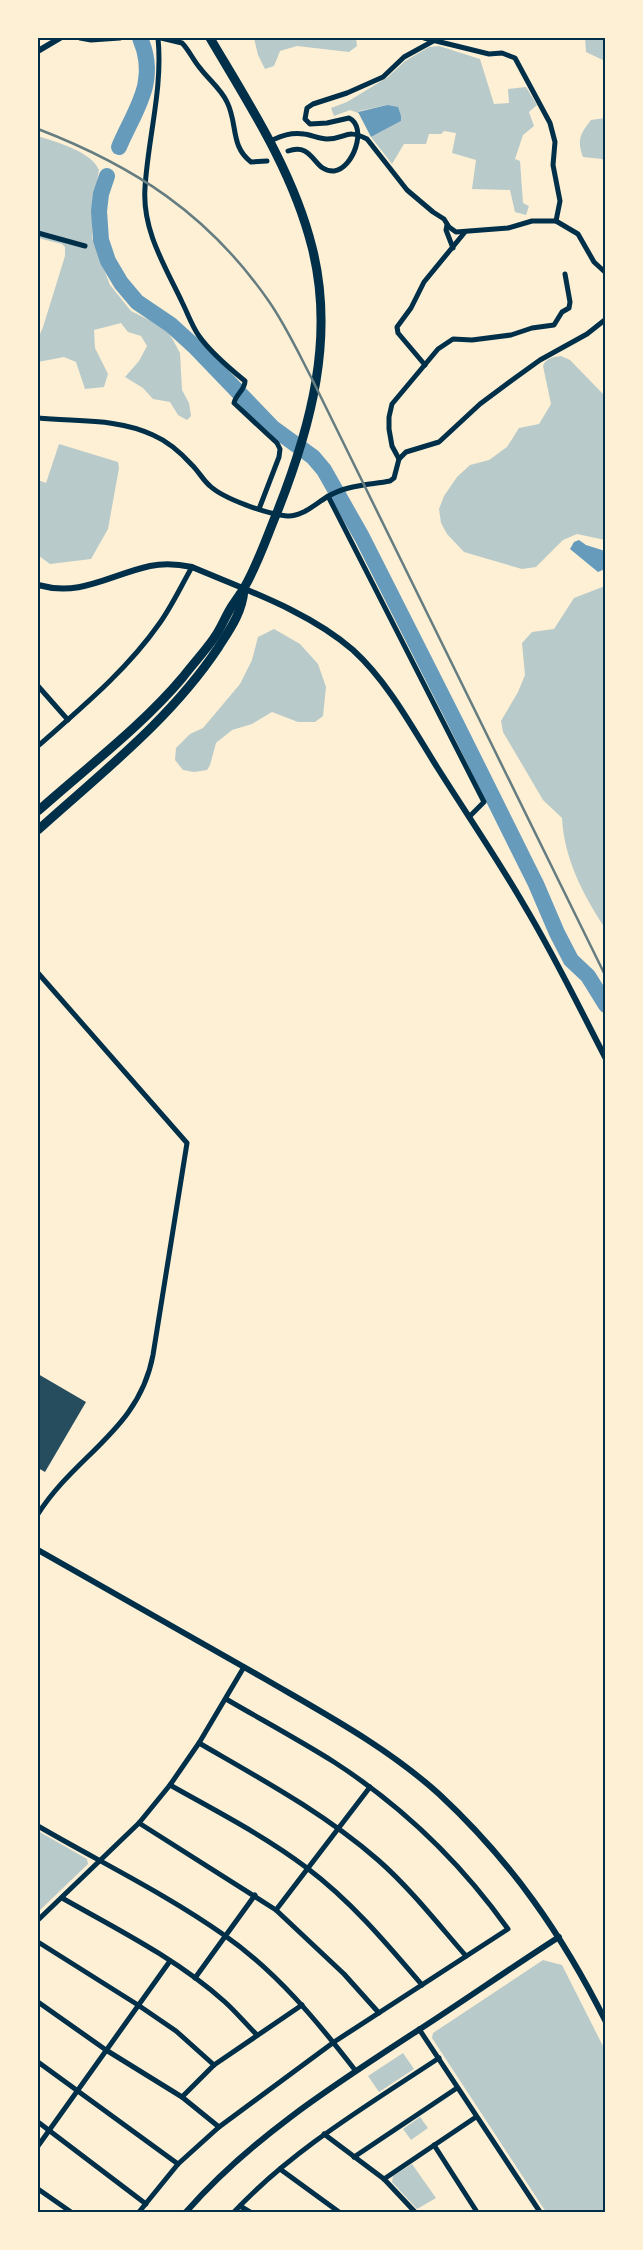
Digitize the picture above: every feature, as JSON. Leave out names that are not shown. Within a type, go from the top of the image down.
[{"type":"highway","points":[[38,810],[150,711],[182,678],[214,637],[244,589],[260,553],[294,469],[313,406],[321,333],[320,292],[316,264],[305,223],[293,188],[270,141],[210,38]]},
{"type":"highway","points":[[38,830],[170,709],[203,669],[225,637],[242,607],[244,589]]},
{"type":"street","points":[[38,51],[60,38]]},
{"type":"street","points":[[80,38],[91,40],[120,38]]},
{"type":"street","points":[[259,509],[280,456],[280,449],[277,443],[234,404],[235,396],[245,387],[245,381],[210,349],[191,324],[164,267],[145,210],[145,189],[160,79],[159,38],[182,43],[223,96],[232,116],[238,149],[244,157],[251,162],[267,161]]},
{"type":"street","points":[[424,38],[489,54],[502,53],[515,58],[550,123],[555,142],[553,165],[560,201],[556,221]]},
{"type":"street","points":[[288,151],[295,148],[305,150],[320,167],[334,171],[342,168],[348,162],[357,141],[355,123],[349,118],[327,123],[310,124],[306,119],[307,108],[383,77],[404,58],[435,40]]},
{"type":"street","points":[[270,141],[293,133],[324,139],[357,134],[367,139],[407,190],[444,219],[456,232],[508,228],[532,221],[556,221],[578,234],[594,262],[606,274]]},
{"type":"street","points":[[447,224],[446,230],[454,248]]},
{"type":"street","points":[[425,365],[398,332],[397,327],[411,308],[424,282],[454,248],[465,232]]},
{"type":"street","points":[[38,233],[85,246]]},
{"type":"street","points":[[399,459],[392,446],[389,429],[388,417],[392,404],[438,349],[453,340],[472,340],[511,335],[532,328],[554,325],[562,312],[569,308],[570,302],[565,274]]},
{"type":"street","points":[[38,418],[126,424],[155,436],[174,449],[209,486],[227,498],[288,516],[303,512],[328,496],[348,487],[390,481],[394,478],[399,459],[406,452],[439,442],[480,404],[515,378],[540,360],[587,334],[606,320]]},
{"type":"street","points":[[328,496],[484,802],[469,817]]},
{"type":"street","points":[[38,585],[57,589],[74,589],[151,566],[180,565],[192,567],[244,589],[320,626],[353,650],[368,665],[390,694],[525,906],[606,1059]]},
{"type":"street","points":[[38,746],[102,690],[137,653],[160,623],[192,567]]},
{"type":"street","points":[[38,686],[68,720]]},
{"type":"street","points":[[38,973],[187,1143],[154,1355],[145,1385],[124,1420],[58,1485],[38,1514]]},
{"type":"street","points":[[38,1550],[362,1736],[407,1768],[437,1793],[508,1865],[559,1936],[606,2022]]},
{"type":"street","points":[[38,1920],[138,1823],[170,1785],[199,1743],[244,1667]]},
{"type":"street","points":[[139,2212],[178,2164],[219,2127],[334,2042],[508,1928],[489,1902],[437,1844],[370,1787],[328,1759],[226,1699]]},
{"type":"street","points":[[199,1743],[308,1806],[339,1828],[379,1861],[466,1956]]},
{"type":"street","points":[[170,1785],[264,1839],[308,1868],[353,1909],[422,1985]]},
{"type":"street","points":[[276,1910],[370,1787]]},
{"type":"street","points":[[138,1823],[276,1910],[344,1974],[379,2013]]},
{"type":"street","points":[[38,1826],[199,1918],[225,1936],[266,1970],[302,2005],[355,2070]]},
{"type":"street","points":[[195,1978],[255,1895]]},
{"type":"street","points":[[62,1898],[170,1961],[195,1978],[225,2002],[257,2035]]},
{"type":"street","points":[[186,2212],[210,2185],[256,2142],[305,2104],[559,1936]]},
{"type":"street","points":[[38,1942],[176,2031],[214,2065]]},
{"type":"street","points":[[38,2146],[170,1961]]},
{"type":"street","points":[[38,2002],[106,2050],[182,2096],[219,2127]]},
{"type":"street","points":[[182,2096],[214,2065],[302,2005]]},
{"type":"street","points":[[419,2029],[540,2212]]},
{"type":"street","points":[[234,2212],[280,2169],[324,2134],[438,2058]]},
{"type":"street","points":[[38,2062],[178,2164]]},
{"type":"street","points":[[354,2157],[457,2088]]},
{"type":"street","points":[[384,2179],[476,2117]]},
{"type":"street","points":[[38,2122],[146,2204]]},
{"type":"street","points":[[324,2134],[384,2179],[415,2212]]},
{"type":"street","points":[[434,2145],[478,2212]]},
{"type":"street","points":[[280,2169],[339,2212]]},
{"type":"street","points":[[38,2189],[70,2212]]},
{"type":"street","points":[[240,2206],[250,2212]]},
{"type":"shaded area","points":[[254,38],[356,38],[357,46],[349,52],[297,46],[280,51],[274,66],[265,69],[258,55]]},
{"type":"shaded area","points":[[585,38],[605,38],[605,61],[586,52]]},
{"type":"shaded area","points":[[439,46],[480,59],[494,104],[509,103],[508,89],[526,87],[537,105],[529,112],[534,126],[523,135],[515,159],[520,161],[523,203],[529,206],[526,215],[515,212],[510,190],[472,189],[476,160],[452,153],[456,133],[444,131],[441,134],[429,134],[426,144],[404,144],[392,164],[371,137],[401,121],[401,118],[387,105],[359,111],[358,113],[350,110],[334,116],[331,108],[347,102],[388,77],[405,61],[429,47]]},
{"type":"shaded area","points":[[606,118],[605,163],[602,159],[583,157],[580,142],[584,129],[591,120]]},
{"type":"shaded area","points":[[38,136],[81,152],[95,163],[99,170],[92,211],[92,238],[110,285],[131,311],[165,328],[180,353],[182,390],[189,403],[191,416],[187,420],[178,415],[170,402],[153,399],[143,388],[125,377],[139,361],[147,346],[141,336],[128,332],[121,323],[94,330],[95,348],[108,374],[104,387],[85,389],[76,362],[64,357],[38,362],[38,333],[40,334],[43,327],[65,256],[65,247],[62,244],[38,238]]},
{"type":"shaded area","points":[[561,356],[570,360],[605,396],[605,540],[577,534],[563,540],[536,567],[522,569],[464,552],[447,534],[441,523],[439,509],[444,496],[457,477],[470,465],[489,460],[507,447],[519,428],[539,424],[551,404],[543,366],[544,363],[553,357]]},
{"type":"shaded area","points":[[59,444],[118,462],[119,468],[108,529],[91,559],[50,564],[39,556],[38,480],[46,483]]},
{"type":"shaded area","points":[[605,586],[605,928],[589,903],[576,876],[566,847],[562,818],[543,800],[503,732],[501,721],[518,692],[525,675],[522,643],[532,632],[554,629],[574,598]]},
{"type":"shaded area","points":[[274,629],[300,644],[318,664],[326,687],[323,716],[315,722],[298,722],[272,712],[252,724],[232,730],[216,743],[207,770],[194,772],[183,770],[175,760],[176,748],[190,734],[203,728],[240,684],[252,660],[258,637]]},
{"type":"shaded area","points":[[38,1831],[87,1859],[88,1864],[38,1912]]},
{"type":"shaded area","points":[[543,1960],[562,1965],[605,2050],[605,2212],[546,2212],[432,2038],[433,2033]]},
{"type":"shaded area","points":[[403,2053],[414,2069],[379,2092],[368,2076]]},
{"type":"shaded area","points":[[420,2117],[428,2128],[411,2140],[403,2129]]},
{"type":"shaded area","points":[[412,2164],[436,2198],[417,2209],[392,2182],[393,2176]]},
{"type":"water","points":[[387,105],[398,107],[401,121],[371,137],[358,112]]},
{"type":"water","points":[[579,540],[586,545],[605,551],[605,569],[598,572],[570,549],[574,542]]},
{"type":"building","points":[[38,1374],[86,1402],[45,1472],[38,1468]]},
{"type":"waterway","points":[[119,147],[143,95],[146,82],[147,68],[140,38]]},
{"type":"waterway","points":[[107,176],[101,194],[99,211],[101,240],[108,261],[121,283],[137,302],[171,325],[194,346],[273,428],[313,457],[324,470],[362,537],[456,723],[536,884],[571,960],[588,976],[606,1005]]},
{"type":"railway","points":[[38,129],[106,159],[167,196],[220,242],[245,269],[268,300],[291,338],[312,379],[606,977]]}]
